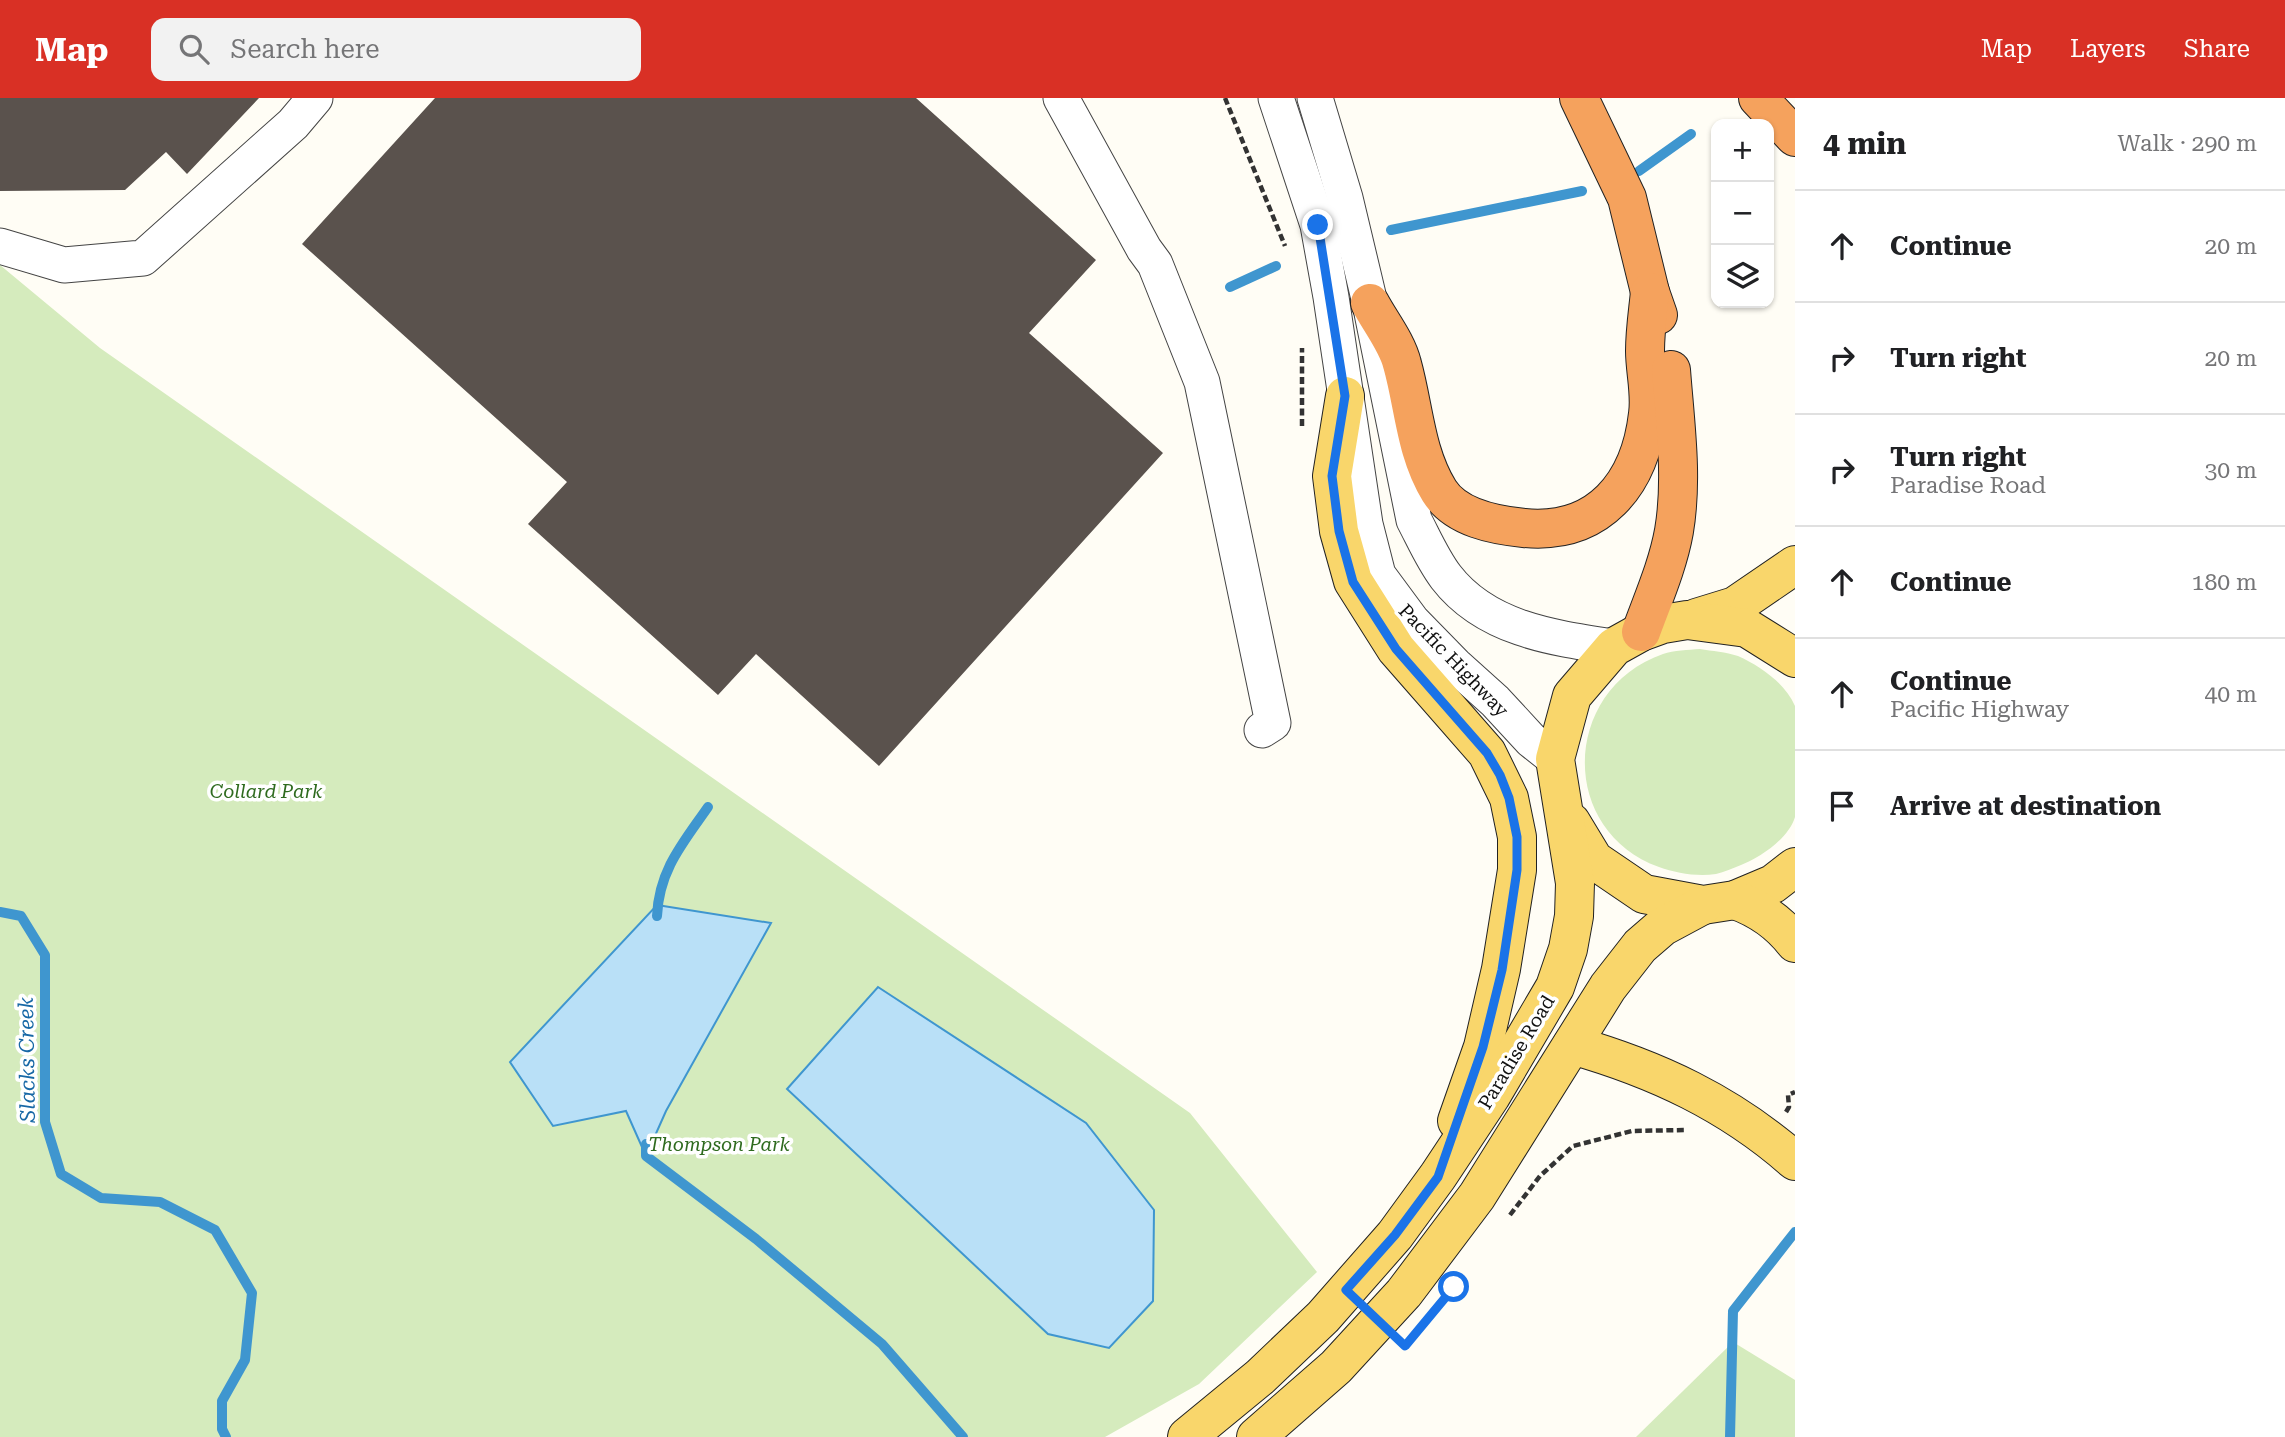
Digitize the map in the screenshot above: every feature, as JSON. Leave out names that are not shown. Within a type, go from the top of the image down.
[{"type":"highway","points":[[1579,98],[1627,198],[1650,292],[1669,344],[1678,466],[1674,530],[1661,580],[1627,640]]},
{"type":"highway","points":[[1758,98],[1795,136]]},
{"type":"highway","points":[[1370,303],[1402,361],[1422,457],[1440,493],[1468,516],[1498,525],[1560,527],[1589,518],[1610,503],[1626,483],[1643,448],[1649,411],[1645,351],[1650,292]]},
{"type":"main road","points":[[1345,396],[1332,476],[1339,531],[1353,582],[1396,649],[1487,753],[1509,798],[1517,837],[1517,870],[1502,970],[1483,1047],[1438,1177]]},
{"type":"main road","points":[[1555,759],[1572,696],[1627,640],[1663,624],[1735,606],[1795,565]]},
{"type":"main road","points":[[1687,620],[1747,628],[1795,658]]},
{"type":"main road","name":"Paradise Road","points":[[1187,1437],[1260,1377],[1323,1317],[1395,1235],[1438,1177],[1528,1035],[1555,987],[1568,949],[1574,916],[1575,883],[1555,759]]},
{"type":"main road","points":[[1563,808],[1594,860],[1644,894],[1755,908],[1783,928],[1795,943]]},
{"type":"main road","points":[[1256,1437],[1336,1367],[1404,1293],[1477,1196],[1608,987],[1640,946],[1662,927],[1773,884],[1795,867]]},
{"type":"main road","points":[[1572,1045],[1626,1060],[1698,1092],[1768,1138],[1795,1161]]},
{"type":"street","points":[[0,246],[64,265],[143,258],[293,124],[315,98]]},
{"type":"street","points":[[1061,98],[1154,264],[1202,382],[1273,723],[1262,730]]},
{"type":"street","points":[[1081,98],[1144,249]]},
{"type":"street","name":"Pacific Highway","points":[[1276,98],[1318,225],[1364,524],[1378,575],[1412,621],[1495,701],[1531,740],[1555,759]]},
{"type":"street","points":[[1315,98],[1345,198],[1370,303],[1414,520],[1428,549],[1446,577],[1466,598],[1489,615],[1526,630],[1627,640]]},
{"type":"path","points":[[1224,98],[1288,257]]},
{"type":"path","points":[[1302,339],[1302,428]]},
{"type":"path","points":[[1505,1221],[1540,1177],[1573,1146],[1632,1131],[1685,1129],[1695,1133]]},
{"type":"green space","points":[[0,265],[100,348],[1190,1113],[1317,1272],[1199,1384],[1105,1437],[0,1437]]},
{"type":"green space","points":[[1700,649],[1738,656],[1755,665],[1785,690],[1795,706],[1795,817],[1792,825],[1780,840],[1757,858],[1709,875],[1679,873],[1659,867],[1626,849],[1602,823],[1589,793],[1585,760],[1590,727],[1605,697],[1630,672],[1663,654]]},
{"type":"green space","points":[[1733,1342],[1795,1380],[1795,1437],[1636,1437]]},
{"type":"water","points":[[657,905],[771,923],[666,1111],[646,1156],[626,1111],[553,1126],[510,1062]]},
{"type":"water","points":[[878,987],[1086,1123],[1154,1210],[1153,1301],[1109,1348],[1048,1334],[787,1089]]},
{"type":"building","points":[[0,98],[259,98],[187,174],[166,152],[125,190],[0,191]]},
{"type":"building","points":[[435,98],[916,98],[1096,260],[1029,333],[1163,453],[879,766],[756,654],[718,695],[528,524],[567,482],[302,244]]},
{"type":"waterway","points":[[1639,171],[1691,134]]},
{"type":"waterway","points":[[1391,230],[1582,191]]},
{"type":"waterway","points":[[1230,287],[1276,266]]},
{"type":"waterway","points":[[657,916],[667,871],[681,845],[708,807]]},
{"type":"waterway","name":"Slacks Creek","points":[[0,912],[21,916],[45,955],[45,1122],[61,1174],[101,1198],[160,1202],[215,1230],[252,1293],[245,1360],[222,1401],[222,1429],[226,1437]]},
{"type":"waterway","points":[[646,1144],[646,1156],[756,1239],[882,1344],[963,1437]]},
{"type":"waterway","points":[[1730,1437],[1733,1311],[1795,1232]]},
{"type":"route","points":[[1318,225],[1345,396],[1332,476],[1339,531],[1353,582],[1396,649],[1487,753],[1509,798],[1517,837],[1517,870],[1502,970],[1483,1047],[1438,1177],[1395,1235],[1346,1290],[1405,1346],[1454,1287]]},
{"type":"park label","name":"Collard Park","points":[[266,791]]},
{"type":"park label","name":"Thompson Park","points":[[719,1144]]}]
